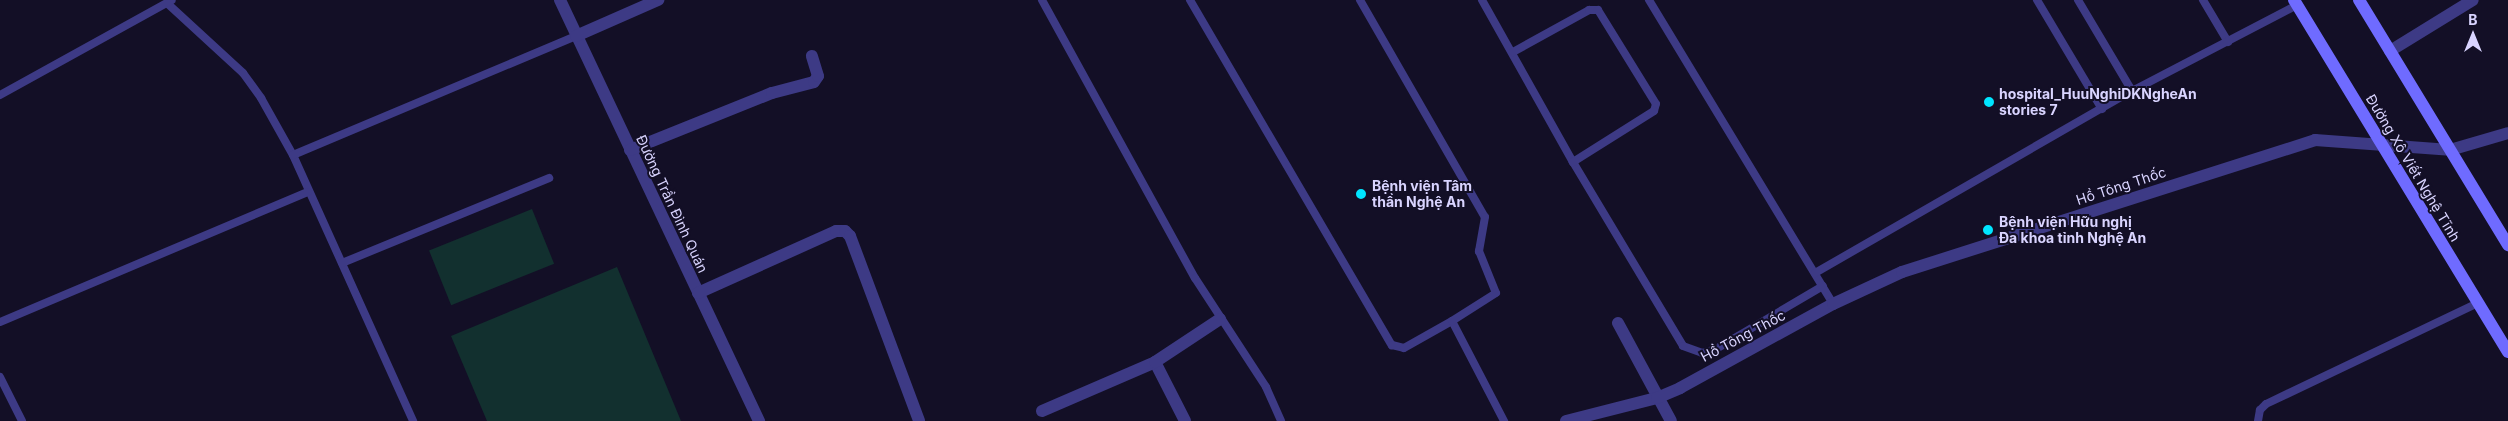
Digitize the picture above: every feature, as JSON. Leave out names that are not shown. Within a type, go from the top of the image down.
[{"type":"main road","points":[[2359,0],[2508,246]]},
{"type":"main road","name":"Đường Xô Viết Nghệ Tĩnh","points":[[2296,3],[2380,145],[2508,352]]},
{"type":"street","name":"Đường Trần Đình Quán","points":[[560,0],[759,421]]},
{"type":"street","points":[[576,36],[658,0]]},
{"type":"street","points":[[2390,51],[2473,0]]},
{"type":"street","points":[[630,150],[772,93],[814,82],[818,76],[812,56]]},
{"type":"street","name":"Hồ Tông Thốc","points":[[1566,421],[1657,398],[1833,304],[1936,259],[2315,140],[2450,150],[2508,133]]},
{"type":"street","points":[[698,293],[836,231],[845,231],[850,236],[919,421]]},
{"type":"street","points":[[1042,410],[1155,362],[1220,319]]},
{"type":"street","points":[[1618,323],[1671,421]]},
{"type":"street","points":[[1155,362],[1185,421]]},
{"type":"lane","points":[[1042,0],[1195,278],[1266,387],[1282,421]]},
{"type":"lane","points":[[1190,0],[1392,345],[1404,348],[1496,293],[1479,251],[1485,217],[1360,0]]},
{"type":"lane","points":[[1482,0],[1513,52],[1573,162],[1679,341],[1689,350],[1702,353],[1716,349],[1823,286]]},
{"type":"lane","points":[[1649,0],[1833,304]]},
{"type":"lane","points":[[2037,0],[2102,109]]},
{"type":"lane","points":[[2078,0],[2132,92]]},
{"type":"lane","points":[[2203,0],[2228,42]]},
{"type":"lane","points":[[0,95],[170,2],[243,73],[262,98],[292,155],[413,421]]},
{"type":"lane","points":[[1815,273],[2132,92],[2228,42],[2296,3]]},
{"type":"lane","points":[[1513,52],[1589,10],[1598,10],[1656,104],[1654,110],[1573,162]]},
{"type":"lane","points":[[292,155],[576,36]]},
{"type":"lane","points":[[342,263],[549,178]]},
{"type":"lane","points":[[0,322],[308,192]]},
{"type":"lane","points":[[2258,421],[2260,410],[2266,404],[2478,303]]},
{"type":"lane","points":[[1452,321],[1504,421]]},
{"type":"lane","points":[[0,377],[22,421]]},
{"type":"green space","points":[[532,209],[554,264],[451,305],[429,251]]},
{"type":"green space","points":[[617,267],[681,421],[487,421],[451,336]]},
{"type":"place","name":"hospital_HuuNghiDKNgheAn stories 7","points":[[1989,102]]},
{"type":"place","name":"Bệnh viện Tâm thần Nghệ An","points":[[1361,194]]},
{"type":"place","name":"Bệnh viện Hữu nghị Đa khoa tỉnh Nghệ An","points":[[1988,230]]}]
